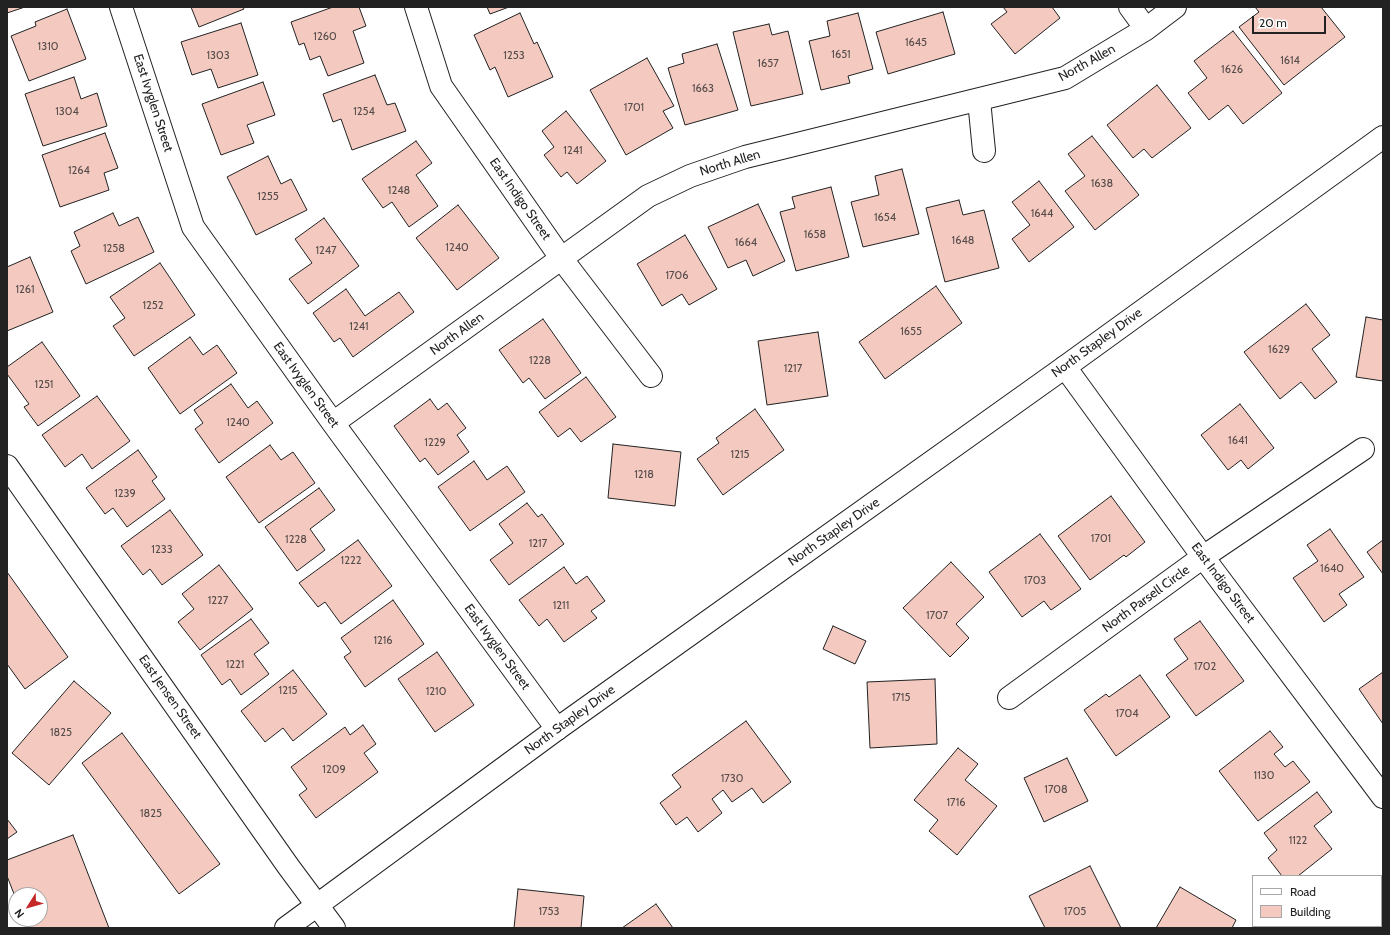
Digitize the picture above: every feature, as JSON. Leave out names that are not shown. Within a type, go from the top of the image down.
[{"type":"street","name":"East Ivyglen Street","points":[[121,7],[193,227],[333,423],[557,729]]},
{"type":"street","name":"East Indigo Street","points":[[416,7],[441,86],[561,258],[651,376]]},
{"type":"street","points":[[1130,7],[1146,29]]},
{"type":"street","name":"North Allen","points":[[333,423],[648,196],[690,176],[745,157],[1065,78],[1146,29],[1175,7]]},
{"type":"street","points":[[979,100],[984,150]]},
{"type":"street","name":"North Stapley Drive","points":[[286,928],[557,729],[1065,367],[1383,137]]},
{"type":"street","name":"East Indigo Street","points":[[1065,367],[1203,557],[1383,797]]},
{"type":"street","name":"North Parsell Circle","points":[[1009,698],[1203,557],[1363,449]]},
{"type":"street","name":"East Jensen Street","points":[[7,466],[334,928]]},
{"type":"building","points":[[7,7],[25,7],[7,13]]},
{"type":"building","points":[[191,7],[243,7],[244,9],[199,27]]},
{"type":"building","points":[[333,7],[359,7],[366,26],[353,31],[364,63],[328,76],[320,56],[310,60],[304,43],[299,45],[291,22]]},
{"type":"building","points":[[487,7],[509,7],[490,14]]},
{"type":"building","points":[[1003,7],[1052,7],[1060,18],[1015,54],[991,24],[1007,12]]},
{"type":"building","points":[[1255,7],[1321,7],[1345,37],[1284,85],[1239,27],[1259,12]]},
{"type":"building","points":[[67,9],[86,59],[29,81],[11,36],[36,26],[35,22]]},
{"type":"building","points":[[943,12],[955,54],[888,74],[876,32]]},
{"type":"building","points":[[520,13],[534,44],[537,42],[553,77],[508,97],[495,67],[490,70],[474,35]]},
{"type":"building","points":[[858,13],[873,69],[848,76],[850,83],[821,90],[809,41],[830,36],[827,21]]},
{"type":"building","points":[[241,23],[258,75],[218,88],[211,69],[192,75],[181,42]]},
{"type":"building","points":[[769,24],[772,35],[788,31],[803,94],[751,106],[733,32]]},
{"type":"building","points":[[1233,31],[1282,93],[1243,124],[1228,105],[1209,120],[1188,93],[1207,78],[1194,61]]},
{"type":"building","points":[[717,44],[738,110],[685,125],[668,68],[684,63],[682,54]]},
{"type":"building","points":[[647,58],[674,106],[663,111],[673,128],[626,155],[590,90]]},
{"type":"building","points":[[375,75],[387,105],[395,103],[406,131],[352,150],[341,119],[333,122],[323,94]]},
{"type":"building","points":[[74,77],[81,99],[97,93],[107,126],[43,146],[25,94]]},
{"type":"building","points":[[263,82],[275,115],[247,125],[254,143],[221,155],[202,104]]},
{"type":"building","points":[[1157,85],[1191,128],[1152,158],[1144,149],[1133,158],[1107,125]]},
{"type":"building","points":[[566,111],[606,161],[577,184],[567,172],[561,177],[544,155],[554,147],[542,131]]},
{"type":"building","points":[[105,133],[118,168],[104,173],[109,190],[60,207],[42,155]]},
{"type":"building","points":[[1092,136],[1139,195],[1095,230],[1065,191],[1085,176],[1068,154]]},
{"type":"building","points":[[416,141],[432,163],[416,175],[438,206],[409,227],[392,202],[383,208],[362,179]]},
{"type":"building","points":[[268,156],[281,184],[291,179],[307,210],[256,235],[227,177]]},
{"type":"building","points":[[902,169],[919,234],[863,247],[851,202],[879,195],[875,176]]},
{"type":"building","points":[[1039,181],[1074,227],[1029,262],[1012,239],[1030,225],[1012,202]]},
{"type":"building","points":[[831,187],[849,257],[796,271],[780,212],[795,208],[792,197]]},
{"type":"building","points":[[959,200],[963,215],[984,210],[999,268],[945,282],[926,208]]},
{"type":"building","points":[[758,204],[785,261],[753,276],[746,260],[728,268],[708,227]]},
{"type":"building","points":[[458,205],[499,258],[457,290],[416,238]]},
{"type":"building","points":[[113,213],[119,226],[138,217],[154,252],[86,284],[71,251],[80,246],[74,232]]},
{"type":"building","points":[[324,218],[359,266],[308,304],[289,279],[312,263],[295,239]]},
{"type":"building","points":[[685,235],[717,289],[689,305],[682,294],[662,306],[637,264]]},
{"type":"building","points":[[30,257],[53,312],[7,331],[7,267]]},
{"type":"building","points":[[160,263],[195,315],[134,356],[113,326],[125,318],[110,297]]},
{"type":"building","points":[[936,286],[962,323],[885,379],[859,342]]},
{"type":"building","points":[[346,289],[365,316],[399,292],[414,312],[353,357],[340,338],[334,342],[313,313]]},
{"type":"building","points":[[1306,304],[1330,335],[1312,349],[1337,382],[1315,399],[1301,382],[1280,399],[1244,352]]},
{"type":"building","points":[[1366,317],[1383,320],[1383,381],[1356,377]]},
{"type":"building","points":[[543,319],[581,373],[545,399],[529,378],[523,383],[499,350]]},
{"type":"building","points":[[818,332],[828,396],[767,405],[758,341]]},
{"type":"building","points":[[190,337],[203,355],[217,345],[237,373],[180,414],[148,368]]},
{"type":"building","points":[[42,342],[80,396],[38,426],[24,407],[29,404],[7,374],[7,367]]},
{"type":"building","points":[[586,377],[616,417],[581,442],[570,428],[558,437],[539,412]]},
{"type":"building","points":[[231,384],[248,408],[257,401],[273,423],[219,463],[195,429],[203,423],[194,410]]},
{"type":"building","points":[[97,396],[130,441],[92,469],[82,454],[65,467],[42,435]]},
{"type":"building","points":[[430,399],[438,410],[447,403],[466,428],[457,435],[469,452],[438,475],[425,458],[420,462],[394,426]]},
{"type":"building","points":[[1240,404],[1274,448],[1248,469],[1241,460],[1228,470],[1201,435]]},
{"type":"building","points":[[755,409],[784,450],[723,495],[697,459],[719,443],[716,438]]},
{"type":"building","points":[[613,444],[681,452],[675,506],[608,498]]},
{"type":"building","points":[[270,445],[281,460],[293,452],[315,483],[259,523],[226,477]]},
{"type":"building","points":[[138,450],[157,477],[152,481],[165,499],[127,527],[113,508],[105,514],[86,488]]},
{"type":"building","points":[[474,461],[487,480],[507,466],[525,492],[470,531],[438,487]]},
{"type":"building","points":[[319,488],[335,510],[310,529],[325,550],[297,571],[265,527]]},
{"type":"building","points":[[1111,496],[1145,542],[1126,557],[1124,555],[1090,580],[1058,536]]},
{"type":"building","points":[[527,503],[538,517],[542,514],[564,544],[509,585],[490,560],[513,543],[499,524]]},
{"type":"building","points":[[170,510],[203,555],[162,585],[150,569],[143,575],[121,546]]},
{"type":"building","points":[[1330,529],[1364,577],[1339,594],[1347,605],[1324,622],[1293,578],[1318,561],[1307,545]]},
{"type":"building","points":[[1040,534],[1081,589],[1051,610],[1044,601],[1022,617],[989,572]]},
{"type":"building","points":[[358,540],[392,586],[341,624],[325,602],[318,607],[299,583]]},
{"type":"building","points":[[1383,540],[1383,574],[1367,552]]},
{"type":"building","points":[[951,562],[984,597],[956,624],[969,638],[950,657],[903,608]]},
{"type":"building","points":[[219,565],[253,609],[200,650],[178,622],[194,609],[182,594]]},
{"type":"building","points":[[564,567],[576,584],[587,576],[605,601],[591,611],[597,618],[564,642],[547,619],[539,626],[519,600]]},
{"type":"building","points":[[7,572],[68,657],[25,689],[7,664]]},
{"type":"building","points":[[393,600],[424,644],[365,687],[344,657],[351,652],[341,638]]},
{"type":"building","points":[[251,619],[269,643],[254,654],[269,674],[241,695],[230,679],[222,685],[201,655]]},
{"type":"building","points":[[1200,621],[1244,681],[1196,716],[1166,675],[1188,659],[1174,639]]},
{"type":"building","points":[[833,626],[866,641],[855,664],[823,649]]},
{"type":"building","points":[[437,652],[474,705],[435,732],[398,679]]},
{"type":"building","points":[[293,670],[327,714],[293,741],[283,728],[265,742],[241,711]]},
{"type":"building","points":[[1383,672],[1383,724],[1359,689]]},
{"type":"building","points":[[1140,675],[1170,717],[1116,756],[1084,710],[1106,694],[1109,697]]},
{"type":"building","points":[[935,679],[937,744],[870,748],[867,682]]},
{"type":"building","points":[[74,681],[111,713],[49,785],[12,753]]},
{"type":"building","points":[[746,721],[791,782],[763,803],[752,788],[732,802],[723,790],[712,799],[722,813],[698,832],[687,817],[676,825],[660,803],[681,787],[672,775]]},
{"type":"building","points":[[363,725],[376,744],[364,753],[378,772],[316,818],[299,795],[307,789],[291,767],[345,727],[350,735]]},
{"type":"building","points":[[1270,731],[1283,747],[1274,754],[1285,767],[1293,761],[1310,782],[1258,821],[1219,771]]},
{"type":"building","points":[[122,733],[220,864],[179,894],[82,763]]},
{"type":"building","points":[[958,748],[978,764],[965,780],[997,806],[957,855],[929,831],[938,820],[914,800]]},
{"type":"building","points":[[1067,758],[1088,801],[1044,822],[1024,778]]},
{"type":"building","points":[[1317,792],[1332,812],[1314,826],[1332,849],[1299,875],[1281,875],[1268,858],[1277,850],[1264,833]]},
{"type":"building","points":[[7,819],[17,832],[7,839]]},
{"type":"building","points":[[73,835],[109,928],[27,928],[48,927],[48,887],[11,887],[7,876],[7,860]]},
{"type":"building","points":[[1090,866],[1121,928],[1045,928],[1029,896]]},
{"type":"building","points":[[1180,887],[1236,920],[1232,928],[1156,928]]},
{"type":"building","points":[[518,889],[584,896],[581,928],[514,928]]},
{"type":"building","points":[[1383,899],[1383,928],[1340,927],[1382,927]]},
{"type":"building","points":[[656,904],[673,928],[622,928]]}]
